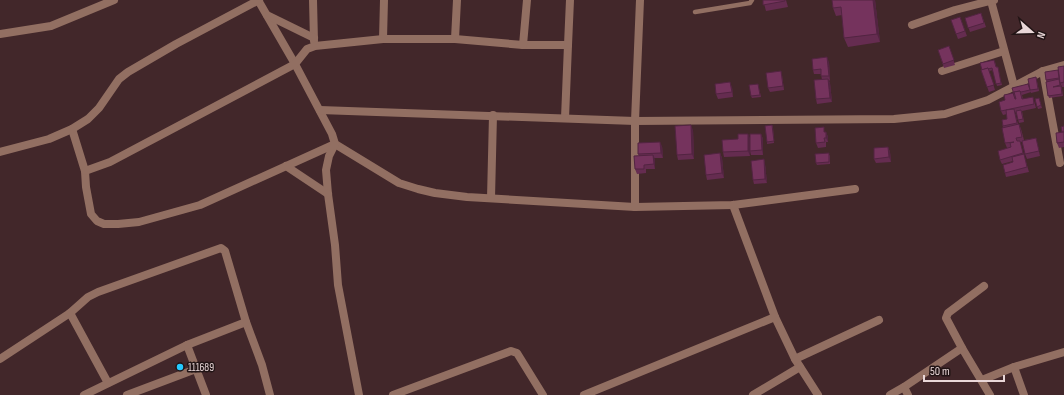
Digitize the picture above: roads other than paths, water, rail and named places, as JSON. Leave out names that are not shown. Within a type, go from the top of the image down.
[{"type":"street","points":[[0,34],[51,26],[114,0]]},
{"type":"street","points":[[0,152],[49,139],[72,130],[88,119],[99,108],[119,79],[128,72],[176,44],[258,0],[320,110],[332,134],[335,144],[326,170],[328,194],[335,245],[338,285],[359,395]]},
{"type":"street","points":[[313,0],[314,42]]},
{"type":"street","points":[[383,39],[384,0]]},
{"type":"street","points":[[455,39],[457,0]]},
{"type":"street","points":[[523,45],[527,0]]},
{"type":"street","points":[[565,118],[570,0]]},
{"type":"street","points":[[635,207],[635,121],[640,0]]},
{"type":"street","points":[[991,0],[1014,86]]},
{"type":"street","points":[[912,25],[955,10],[994,0]]},
{"type":"street","points":[[267,15],[314,42],[383,39],[455,39],[523,45],[568,45]]},
{"type":"street","points":[[85,171],[110,162],[295,64],[306,49],[314,42]]},
{"type":"street","points":[[942,71],[1004,51]]},
{"type":"street","points":[[320,110],[635,121],[894,119],[945,114],[988,100],[1043,71],[1064,65]]},
{"type":"street","points":[[1043,71],[1060,163]]},
{"type":"street","points":[[491,198],[493,115]]},
{"type":"street","points":[[72,130],[85,171],[86,186],[92,214],[97,221],[104,224],[139,222],[200,205],[335,144]]},
{"type":"street","points":[[335,144],[399,183],[436,193],[467,197],[635,207],[733,204],[855,189]]},
{"type":"street","points":[[286,166],[328,194]]},
{"type":"street","points":[[733,204],[775,317],[795,359],[818,395]]},
{"type":"street","points":[[0,359],[70,312],[88,297],[98,292],[221,248],[225,250],[246,322],[262,366],[270,395]]},
{"type":"street","points":[[984,286],[948,313],[946,318],[990,395]]},
{"type":"street","points":[[70,312],[108,383]]},
{"type":"street","points":[[584,395],[775,317]]},
{"type":"street","points":[[795,359],[878,320]]},
{"type":"street","points":[[84,395],[187,346],[246,322]]},
{"type":"street","points":[[187,346],[206,395]]},
{"type":"street","points":[[890,395],[962,348]]},
{"type":"street","points":[[393,395],[511,351],[517,353],[543,395]]},
{"type":"street","points":[[982,380],[1014,367],[1064,352]]},
{"type":"street","points":[[753,395],[800,367]]},
{"type":"street","points":[[1014,367],[1024,395]]},
{"type":"street","points":[[127,395],[196,369]]},
{"type":"street","points":[[904,387],[908,395]]},
{"type":"lane","points":[[695,12],[750,3],[752,0]]},
{"type":"place","name":"111689","points":[[180,367]]}]
